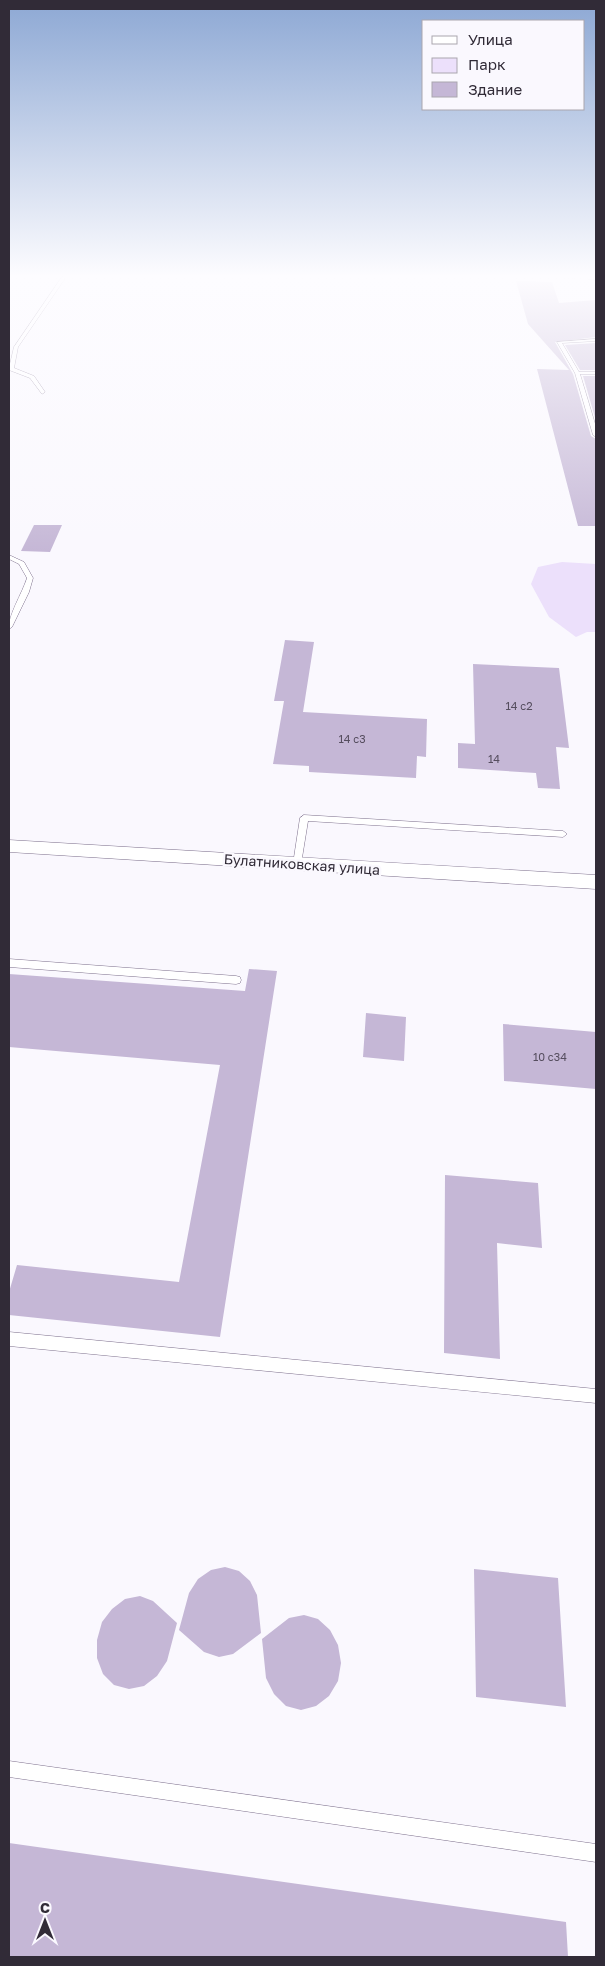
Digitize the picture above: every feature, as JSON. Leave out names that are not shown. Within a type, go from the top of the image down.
[{"type":"street","name":"Булатниковская улица","points":[[9,846],[596,882]]},
{"type":"lane","points":[[11,369],[32,377],[42,392]]},
{"type":"lane","points":[[575,369],[596,435]]},
{"type":"lane","points":[[577,373],[596,373]]},
{"type":"lane","points":[[9,557],[22,563],[30,578],[26,592],[9,627]]},
{"type":"lane","points":[[297,864],[304,818],[563,834]]},
{"type":"lane","points":[[9,963],[236,980]]},
{"type":"lane","points":[[9,1339],[596,1396]]},
{"type":"lane","points":[[9,1769],[596,1853]]},
{"type":"green space","points":[[562,562],[596,564],[596,632],[587,632],[576,637],[549,617],[531,584],[538,567]]},
{"type":"building","points":[[537,369],[569,370],[568,369],[570,369],[573,374],[591,436],[596,439],[596,526],[578,526]]},
{"type":"building","points":[[579,369],[596,369],[596,370]]},
{"type":"building","points":[[583,376],[596,376],[596,421]]},
{"type":"building","points":[[34,525],[62,525],[50,552],[21,551]]},
{"type":"building","points":[[285,640],[314,642],[303,712],[427,719],[426,757],[417,756],[416,778],[309,772],[309,766],[273,764],[284,701],[274,701]]},
{"type":"building","points":[[473,664],[559,668],[569,748],[556,747],[560,789],[538,788],[536,773],[458,768],[458,743],[475,744]]},
{"type":"building","points":[[249,969],[277,971],[220,1337],[9,1315],[9,1292],[17,1265],[179,1282],[220,1065],[9,1047],[9,974],[245,991]]},
{"type":"building","points":[[366,1013],[406,1017],[404,1061],[363,1057]]},
{"type":"building","points":[[503,1024],[596,1032],[596,1089],[504,1081]]},
{"type":"building","points":[[445,1175],[538,1183],[542,1248],[497,1243],[500,1359],[444,1353]]},
{"type":"building","points":[[225,1567],[239,1571],[250,1581],[257,1595],[261,1633],[233,1654],[219,1657],[204,1652],[179,1630],[189,1593],[198,1579],[211,1570]]},
{"type":"building","points":[[474,1569],[558,1578],[566,1707],[476,1697]]},
{"type":"building","points":[[140,1596],[153,1601],[177,1623],[167,1661],[157,1676],[144,1686],[129,1689],[114,1685],[103,1674],[97,1658],[97,1640],[102,1622],[112,1609],[125,1599]]},
{"type":"building","points":[[304,1615],[318,1619],[330,1630],[338,1645],[341,1663],[338,1681],[329,1696],[316,1706],[301,1710],[286,1706],[274,1694],[266,1678],[262,1639],[289,1618]]},
{"type":"building","points":[[9,1843],[566,1922],[568,1957],[9,1957]]}]
